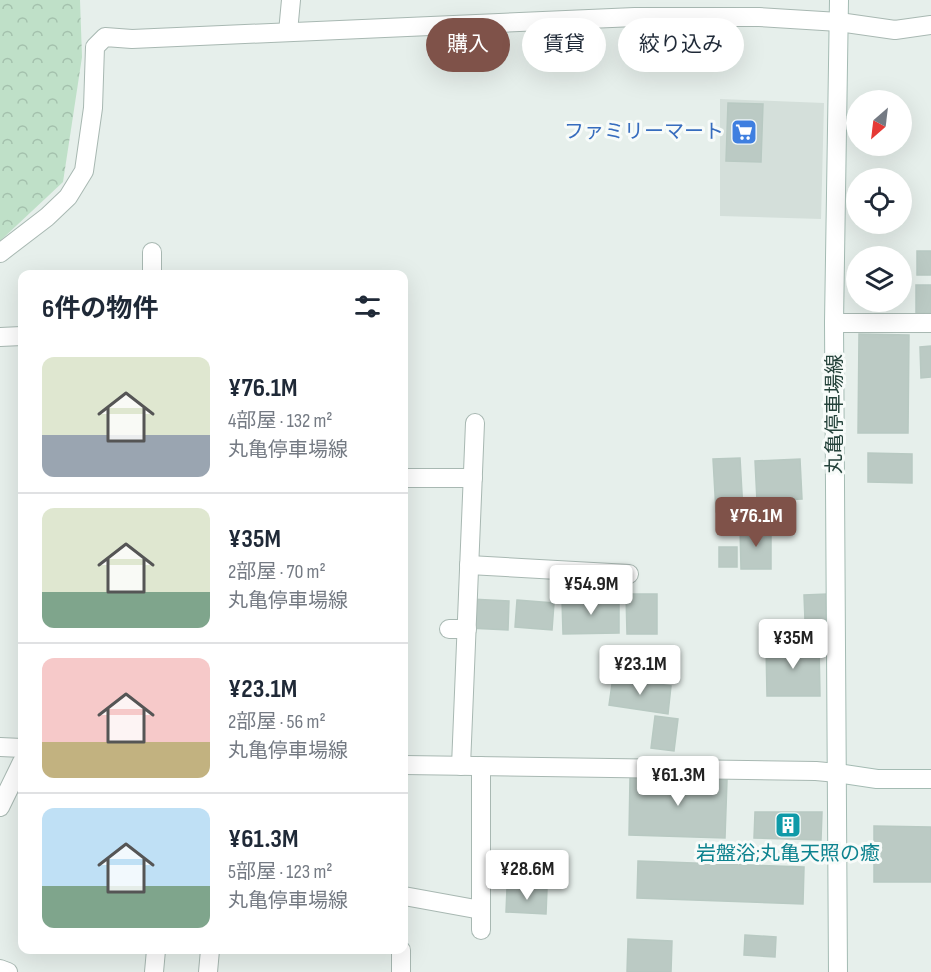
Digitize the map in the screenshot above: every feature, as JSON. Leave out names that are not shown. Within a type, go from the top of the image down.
[{"type":"street","points":[[288,32],[291,0]]},
{"type":"street","name":"丸亀停車場線","points":[[838,972],[834,323],[839,0]]},
{"type":"street","points":[[0,253],[47,217],[68,197],[84,171],[93,108],[96,47],[105,37],[132,39],[635,17],[759,17],[839,22],[895,30],[931,25]]},
{"type":"street","points":[[152,252],[152,270]]},
{"type":"street","points":[[834,323],[931,323]]},
{"type":"street","points":[[0,337],[18,336]]},
{"type":"street","points":[[461,766],[458,629],[469,565],[475,423]]},
{"type":"street","points":[[408,478],[473,478]]},
{"type":"street","points":[[469,565],[629,574]]},
{"type":"street","points":[[568,592],[569,571]]},
{"type":"street","points":[[0,747],[18,748]]},
{"type":"street","points":[[408,765],[816,771],[877,778],[931,779]]},
{"type":"street","points":[[480,766],[481,930]]},
{"type":"street","points":[[0,807],[18,770]]},
{"type":"street","points":[[408,897],[481,910]]},
{"type":"street","points":[[154,972],[156,954]]},
{"type":"street","points":[[208,972],[210,954]]},
{"type":"street","points":[[401,954],[401,972]]},
{"type":"street","points":[[0,969],[8,972]]},
{"type":"shaded area","points":[[720,99],[824,103],[821,219],[720,216]]},
{"type":"green space","points":[[0,0],[80,0],[82,57],[63,182],[0,241]]},
{"type":"building","name":"ファミリーマート","points":[[728,103],[763,104],[761,162],[726,161]]},
{"type":"building","points":[[917,251],[931,251],[931,275],[917,275]]},
{"type":"building","points":[[916,285],[931,285],[931,313],[916,313]]},
{"type":"building","points":[[859,334],[909,335],[908,433],[858,433]]},
{"type":"building","points":[[931,346],[931,377],[921,378],[920,347]]},
{"type":"building","points":[[868,453],[912,454],[912,483],[868,482]]},
{"type":"building","points":[[740,458],[743,511],[716,512],[713,459]]},
{"type":"building","points":[[800,459],[802,499],[757,501],[755,461]]},
{"type":"building","points":[[740,527],[771,527],[771,569],[741,569]]},
{"type":"building","points":[[719,547],[737,547],[737,567],[719,567]]},
{"type":"building","points":[[626,594],[657,594],[657,634],[627,634]]},
{"type":"building","points":[[827,594],[828,620],[805,620],[804,595]]},
{"type":"building","points":[[619,598],[619,633],[563,634],[562,599]]},
{"type":"building","points":[[470,599],[509,601],[508,630],[469,628]]},
{"type":"building","points":[[517,600],[554,603],[552,630],[515,627]]},
{"type":"building","points":[[819,644],[820,696],[767,696],[766,645]]},
{"type":"building","points":[[613,677],[671,686],[668,714],[609,705]]},
{"type":"building","points":[[655,716],[678,719],[674,751],[651,748]]},
{"type":"building","points":[[630,777],[727,780],[725,838],[629,835]]},
{"type":"building","name":"岩盤浴;丸亀天照の癒","points":[[755,812],[822,812],[821,840],[754,838]]},
{"type":"building","points":[[874,826],[931,827],[931,882],[874,882]]},
{"type":"building","points":[[527,853],[550,854],[549,877],[526,877]]},
{"type":"building","points":[[638,861],[804,867],[803,904],[637,898]]},
{"type":"building","points":[[507,888],[547,889],[546,914],[506,912]]},
{"type":"building","points":[[745,935],[776,937],[775,957],[744,955]]},
{"type":"building","points":[[628,939],[672,941],[671,972],[627,972]]},
{"type":"place","name":"ファミリーマート","points":[[744,132]]},
{"type":"place","name":"岩盤浴;丸亀天照の癒","points":[[788,825]]}]
